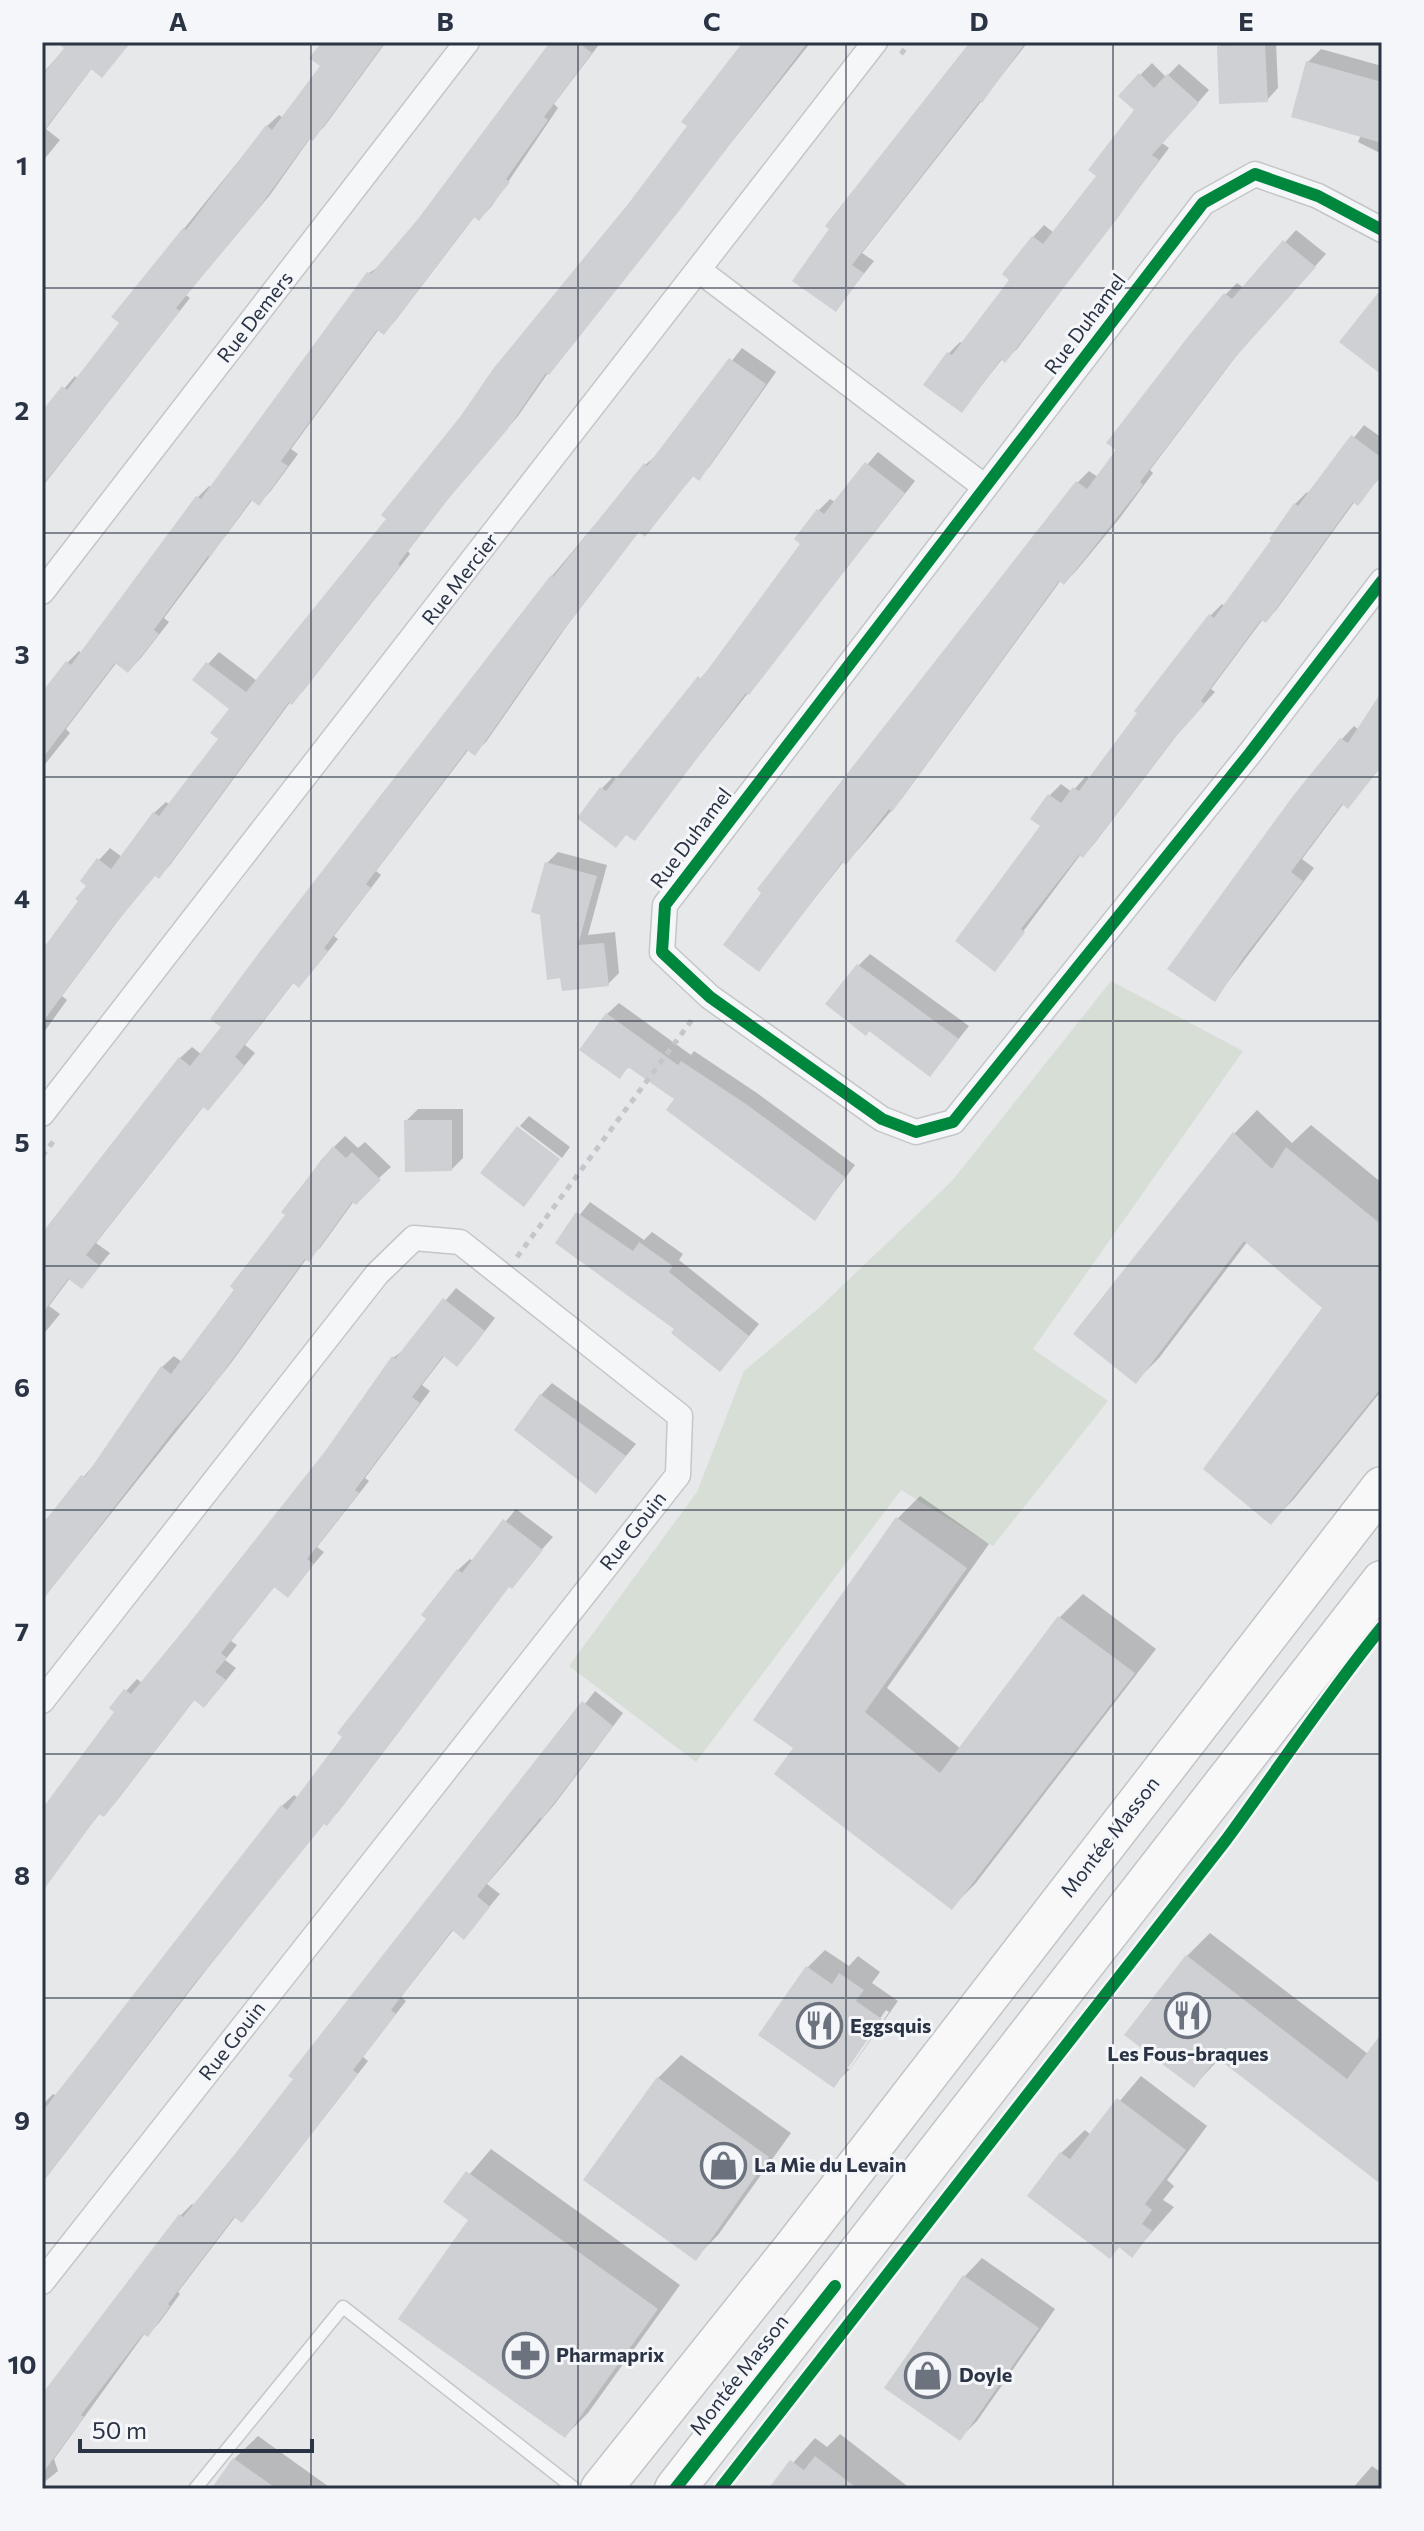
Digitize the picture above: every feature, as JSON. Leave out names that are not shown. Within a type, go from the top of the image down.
[{"type":"main road","name":"Montée Masson","points":[[601,2489],[792,2250],[1382,1487]]},
{"type":"main road","name":"Montée Masson","points":[[675,2489],[1382,1581]]},
{"type":"street","name":"Rue Demers","points":[[42,592],[467,42]]},
{"type":"street","name":"Rue Mercier","points":[[42,1114],[875,42]]},
{"type":"street","name":"Rue Duhamel","points":[[1382,230],[1318,196],[1255,174],[1203,203],[665,905],[662,952],[710,997],[882,1119],[916,1132],[953,1122],[1250,753],[1382,581]]},
{"type":"street","points":[[700,271],[985,487]]},
{"type":"street","name":"Rue Gouin","points":[[42,1701],[377,1274],[414,1238],[460,1242],[680,1416],[678,1475],[42,2282]]},
{"type":"lane","points":[[195,2489],[343,2307],[575,2489]]},
{"type":"path","points":[[502,1277],[710,997]]},
{"type":"shaded area","points":[[1111,981],[1243,1051],[1033,1349],[1108,1401],[993,1546],[901,1490],[696,1762],[569,1666],[697,1492],[744,1371],[819,1308],[952,1181]]},
{"type":"building","points":[[56,42],[131,42],[102,78],[91,69],[42,133],[42,76],[64,48]]},
{"type":"building","points":[[322,42],[385,42],[313,141],[309,139],[258,209],[176,308],[180,311],[42,486],[42,411],[62,386],[67,390],[119,323],[111,317],[183,228],[186,230],[266,125],[272,130],[320,66],[309,58]]},
{"type":"building","points":[[550,42],[578,42],[592,53],[544,117],[548,120],[506,179],[510,182],[479,221],[474,217],[384,335],[377,330],[281,461],[288,466],[259,506],[251,500],[154,630],[159,634],[128,673],[115,663],[42,759],[42,692],[66,661],[71,665],[196,496],[201,499],[367,272],[371,274],[418,219]]},
{"type":"building","points":[[743,42],[808,42],[679,211],[549,375],[546,373],[507,430],[444,504],[292,705],[289,702],[159,879],[155,876],[112,928],[42,1023],[42,950],[78,901],[75,899],[86,886],[80,881],[97,858],[111,869],[153,812],[159,816],[218,739],[210,733],[229,709],[192,680],[206,662],[246,692],[386,519],[381,515],[460,417],[493,369],[628,204],[687,126],[681,122]]},
{"type":"building","points":[[970,42],[1026,42],[982,103],[980,101],[852,265],[864,273],[836,312],[792,281],[829,229],[825,226]]},
{"type":"building","points":[[1265,44],[1268,102],[1219,104],[1217,46]]},
{"type":"building","points":[[1306,61],[1382,82],[1382,143],[1291,117]]},
{"type":"building","points":[[1139,73],[1154,88],[1167,74],[1199,103],[1152,155],[1159,160],[1117,219],[1005,363],[1001,359],[962,413],[923,385],[947,352],[952,355],[1009,280],[1002,274],[1032,236],[1043,244],[1096,176],[1088,170],[1134,110],[1118,96]]},
{"type":"building","points":[[1283,240],[1316,267],[1232,361],[1140,482],[1143,485],[1064,585],[1059,581],[892,812],[889,809],[846,865],[842,862],[759,972],[723,945],[761,893],[757,889],[1076,481],[1087,489],[1116,450],[1106,443],[1187,338],[1224,293],[1232,299]]},
{"type":"building","points":[[1382,288],[1382,375],[1339,342]]},
{"type":"building","points":[[729,358],[766,384],[699,481],[693,476],[645,537],[639,532],[555,641],[475,756],[467,750],[366,884],[371,888],[324,948],[328,951],[299,988],[293,983],[235,1057],[245,1066],[208,1111],[203,1107],[86,1255],[100,1266],[82,1289],[68,1279],[42,1314],[42,1233],[179,1057],[190,1066],[221,1027],[210,1019],[258,954],[551,575],[553,577],[644,463],[647,466]]},
{"type":"building","points":[[1351,435],[1382,458],[1382,474],[1358,506],[1353,502],[1266,623],[1261,620],[1201,701],[1205,704],[1172,741],[1083,858],[1079,855],[1021,929],[1025,932],[995,972],[955,941],[1040,826],[1030,819],[1048,794],[1061,803],[1073,787],[1079,791],[1137,713],[1134,711],[1209,614],[1214,618],[1294,503],[1298,506]]},
{"type":"building","points":[[865,462],[905,493],[749,695],[746,693],[635,841],[626,835],[616,848],[577,818],[600,787],[606,791],[698,676],[701,679],[800,544],[794,539],[817,509],[824,514]]},
{"type":"building","points":[[1382,691],[1382,765],[1348,809],[1342,804],[1291,872],[1303,881],[1244,957],[1215,1002],[1167,969],[1293,796],[1340,738],[1348,743]]},
{"type":"building","points":[[545,862],[597,876],[578,945],[604,943],[609,986],[562,991],[560,978],[547,980],[540,915],[531,912]]},
{"type":"building","points":[[857,964],[959,1039],[930,1077],[869,1031],[866,1036],[825,1004]]},
{"type":"building","points":[[606,1013],[678,1065],[681,1061],[746,1104],[845,1177],[815,1221],[666,1110],[674,1099],[628,1067],[620,1079],[579,1050]]},
{"type":"building","points":[[404,1120],[452,1120],[452,1171],[405,1172]]},
{"type":"building","points":[[517,1126],[560,1159],[524,1207],[480,1173]]},
{"type":"building","points":[[1233,1132],[1272,1169],[1286,1147],[1382,1225],[1382,1387],[1271,1525],[1203,1469],[1322,1308],[1244,1241],[1136,1384],[1073,1334]]},
{"type":"building","points":[[333,1146],[346,1158],[352,1152],[381,1180],[356,1205],[352,1202],[309,1262],[305,1259],[219,1378],[174,1430],[42,1601],[42,1525],[81,1475],[85,1477],[161,1366],[171,1374],[234,1290],[230,1286],[285,1215],[281,1212]]},
{"type":"building","points":[[576,1212],[633,1251],[639,1242],[673,1266],[669,1272],[749,1336],[720,1372],[671,1333],[674,1329],[555,1243]]},
{"type":"building","points":[[443,1298],[485,1331],[457,1367],[443,1356],[412,1397],[420,1403],[355,1490],[359,1493],[307,1559],[314,1564],[288,1598],[274,1587],[221,1653],[227,1658],[215,1672],[226,1680],[204,1708],[194,1700],[104,1817],[99,1814],[42,1892],[42,1809],[114,1712],[109,1708],[124,1689],[131,1694],[187,1626],[326,1450],[392,1356],[395,1359]]},
{"type":"building","points":[[540,1394],[626,1456],[596,1494],[514,1430]]},
{"type":"building","points":[[896,1517],[967,1568],[865,1712],[940,1773],[1058,1616],[1135,1673],[952,1910],[774,1774],[793,1748],[753,1720]]},
{"type":"building","points":[[503,1519],[543,1550],[512,1589],[509,1587],[327,1826],[324,1824],[194,1984],[42,2183],[42,2112],[281,1805],[287,1810],[342,1737],[337,1733],[426,1619],[421,1615],[457,1569],[462,1573]]},
{"type":"building","points":[[582,1701],[613,1726],[542,1819],[477,1896],[490,1907],[464,1940],[452,1930],[391,2010],[396,2014],[353,2070],[358,2074],[242,2223],[234,2217],[168,2304],[170,2306],[148,2337],[143,2334],[81,2415],[84,2417],[42,2474],[42,2394],[179,2214],[183,2217],[235,2154],[293,2079],[288,2076]]},
{"type":"building","points":[[1186,1955],[1347,2079],[1382,2033],[1382,2185],[1217,2058],[1194,2088],[1124,2035]]},
{"type":"building","points":[[806,1966],[832,1984],[839,1973],[864,1990],[856,2001],[882,2019],[834,2088],[758,2035]]},
{"type":"building","points":[[657,2077],[769,2157],[696,2261],[583,2180]]},
{"type":"building","points":[[1117,2098],[1186,2150],[1145,2204],[1152,2210],[1142,2224],[1152,2231],[1132,2258],[1119,2247],[1110,2259],[1027,2196],[1060,2152],[1070,2159]]},
{"type":"building","points":[[466,2171],[658,2309],[565,2438],[398,2319],[468,2220],[443,2202]]},
{"type":"building","points":[[963,2275],[1039,2328],[960,2441],[884,2388]]},
{"type":"building","points":[[815,2456],[858,2489],[768,2489],[790,2460],[804,2470]]},
{"type":"building","points":[[233,2458],[277,2489],[211,2489]]},
{"type":"cycle path","points":[[1382,230],[1318,196],[1255,174],[1203,203],[665,905],[662,952],[710,997],[882,1119],[916,1132],[953,1122],[1250,753],[1382,581]]},
{"type":"cycle path","points":[[720,2489],[1226,1840],[1382,1627]]},
{"type":"cycle path","points":[[675,2489],[835,2286]]},
{"type":"place","name":"Les Fous-braques","points":[[1188,2015]]},
{"type":"place","name":"Eggsquis","points":[[819,2026]]},
{"type":"place","name":"La Mie du Levain","points":[[723,2165]]},
{"type":"place","name":"Pharmaprix","points":[[525,2355]]},
{"type":"place","name":"Doyle","points":[[928,2375]]}]
